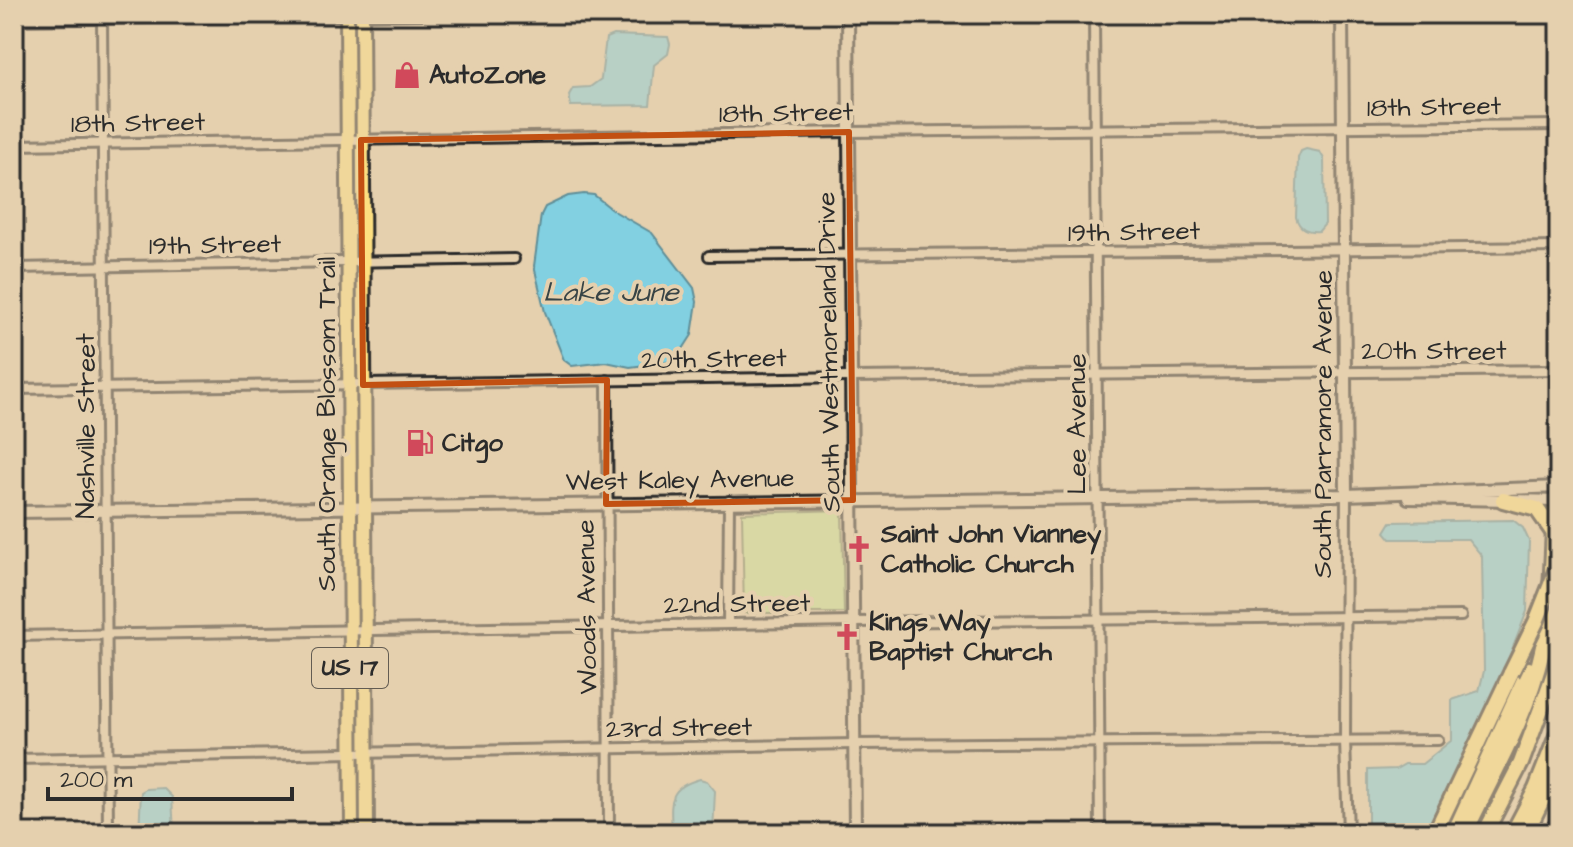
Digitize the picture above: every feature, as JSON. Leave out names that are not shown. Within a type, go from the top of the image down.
[{"type":"highway","points":[[1503,500],[1537,509],[1556,534]]},
{"type":"highway","points":[[1465,833],[1522,712],[1542,652],[1556,562],[1555,510],[1559,502]]},
{"type":"highway","points":[[1435,833],[1536,622],[1556,562]]},
{"type":"highway","points":[[1454,833],[1532,660],[1549,612]]},
{"type":"highway","points":[[1485,833],[1521,763],[1559,660]]},
{"type":"highway","points":[[1513,833],[1536,789],[1559,731]]},
{"type":"highway","points":[[1526,833],[1559,765]]},
{"type":"highway","points":[[1553,833],[1559,820]]},
{"type":"main road","name":"South Orange Blossom Trail","points":[[347,15],[352,833]]},
{"type":"main road","name":"South Orange Blossom Trail","points":[[362,15],[367,833]]},
{"type":"street","points":[[14,20],[423,14]]},
{"type":"street","points":[[574,14],[599,17],[761,14]]},
{"type":"street","name":"South Westmoreland Drive","points":[[848,14],[855,833]]},
{"type":"street","name":"Lee Avenue","points":[[1094,14],[1100,833]]},
{"type":"street","name":"South Parramore Avenue","points":[[1342,14],[1348,833]]},
{"type":"street","name":"Nashville Street","points":[[102,18],[108,833]]},
{"type":"street","name":"18th Street","points":[[14,145],[1559,125]]},
{"type":"street","name":"19th Street","points":[[709,256],[1559,247]]},
{"type":"street","name":"19th Street","points":[[14,268],[514,259]]},
{"type":"street","name":"20th Street","points":[[14,389],[1559,370]]},
{"type":"street","name":"Woods Avenue","points":[[607,380],[609,833]]},
{"type":"street","points":[[1346,495],[1559,487]]},
{"type":"street","points":[[1346,495],[1559,502]]},
{"type":"street","name":"West Kaley Avenue","points":[[14,512],[1346,495]]},
{"type":"street","points":[[728,624],[729,501]]},
{"type":"street","name":"22nd Street","points":[[14,636],[852,622],[1461,616]]},
{"type":"street","name":"23rd Street","points":[[14,759],[854,744],[1438,740]]},
{"type":"highlighted area","points":[[849,132],[853,500],[606,504],[607,380],[363,385],[361,140]]},
{"type":"green space","points":[[842,510],[844,613],[744,613],[742,513]]},
{"type":"water","points":[[613,35],[668,37],[668,54],[654,65],[650,105],[571,106],[569,95],[573,88],[590,87],[601,79],[606,38]]},
{"type":"water","points":[[1301,151],[1320,152],[1324,159],[1325,224],[1319,231],[1304,229],[1296,217],[1298,158]]},
{"type":"water","name":"Lake June","points":[[594,195],[614,211],[652,233],[694,288],[697,302],[692,335],[681,352],[668,362],[630,367],[606,362],[572,366],[564,360],[545,312],[534,266],[541,215],[545,207],[568,196]]},
{"type":"water","points":[[1513,520],[1523,528],[1529,541],[1527,611],[1501,678],[1425,833],[1368,833],[1368,770],[1422,764],[1452,740],[1452,700],[1479,691],[1484,671],[1482,556],[1468,539],[1391,539],[1385,532],[1391,522]]},
{"type":"water","points":[[700,779],[707,781],[715,791],[713,832],[672,833],[671,805],[676,792]]},
{"type":"water","points":[[163,788],[172,797],[174,833],[139,833],[141,792]]},
{"type":"place","name":"AutoZone","points":[[407,75]]},
{"type":"place","name":"Citgo","points":[[420,443]]},
{"type":"place","name":"Saint John Vianney Catholic Church","points":[[859,549]]},
{"type":"place","name":"Kings Way Baptist Church","points":[[847,637]]}]
